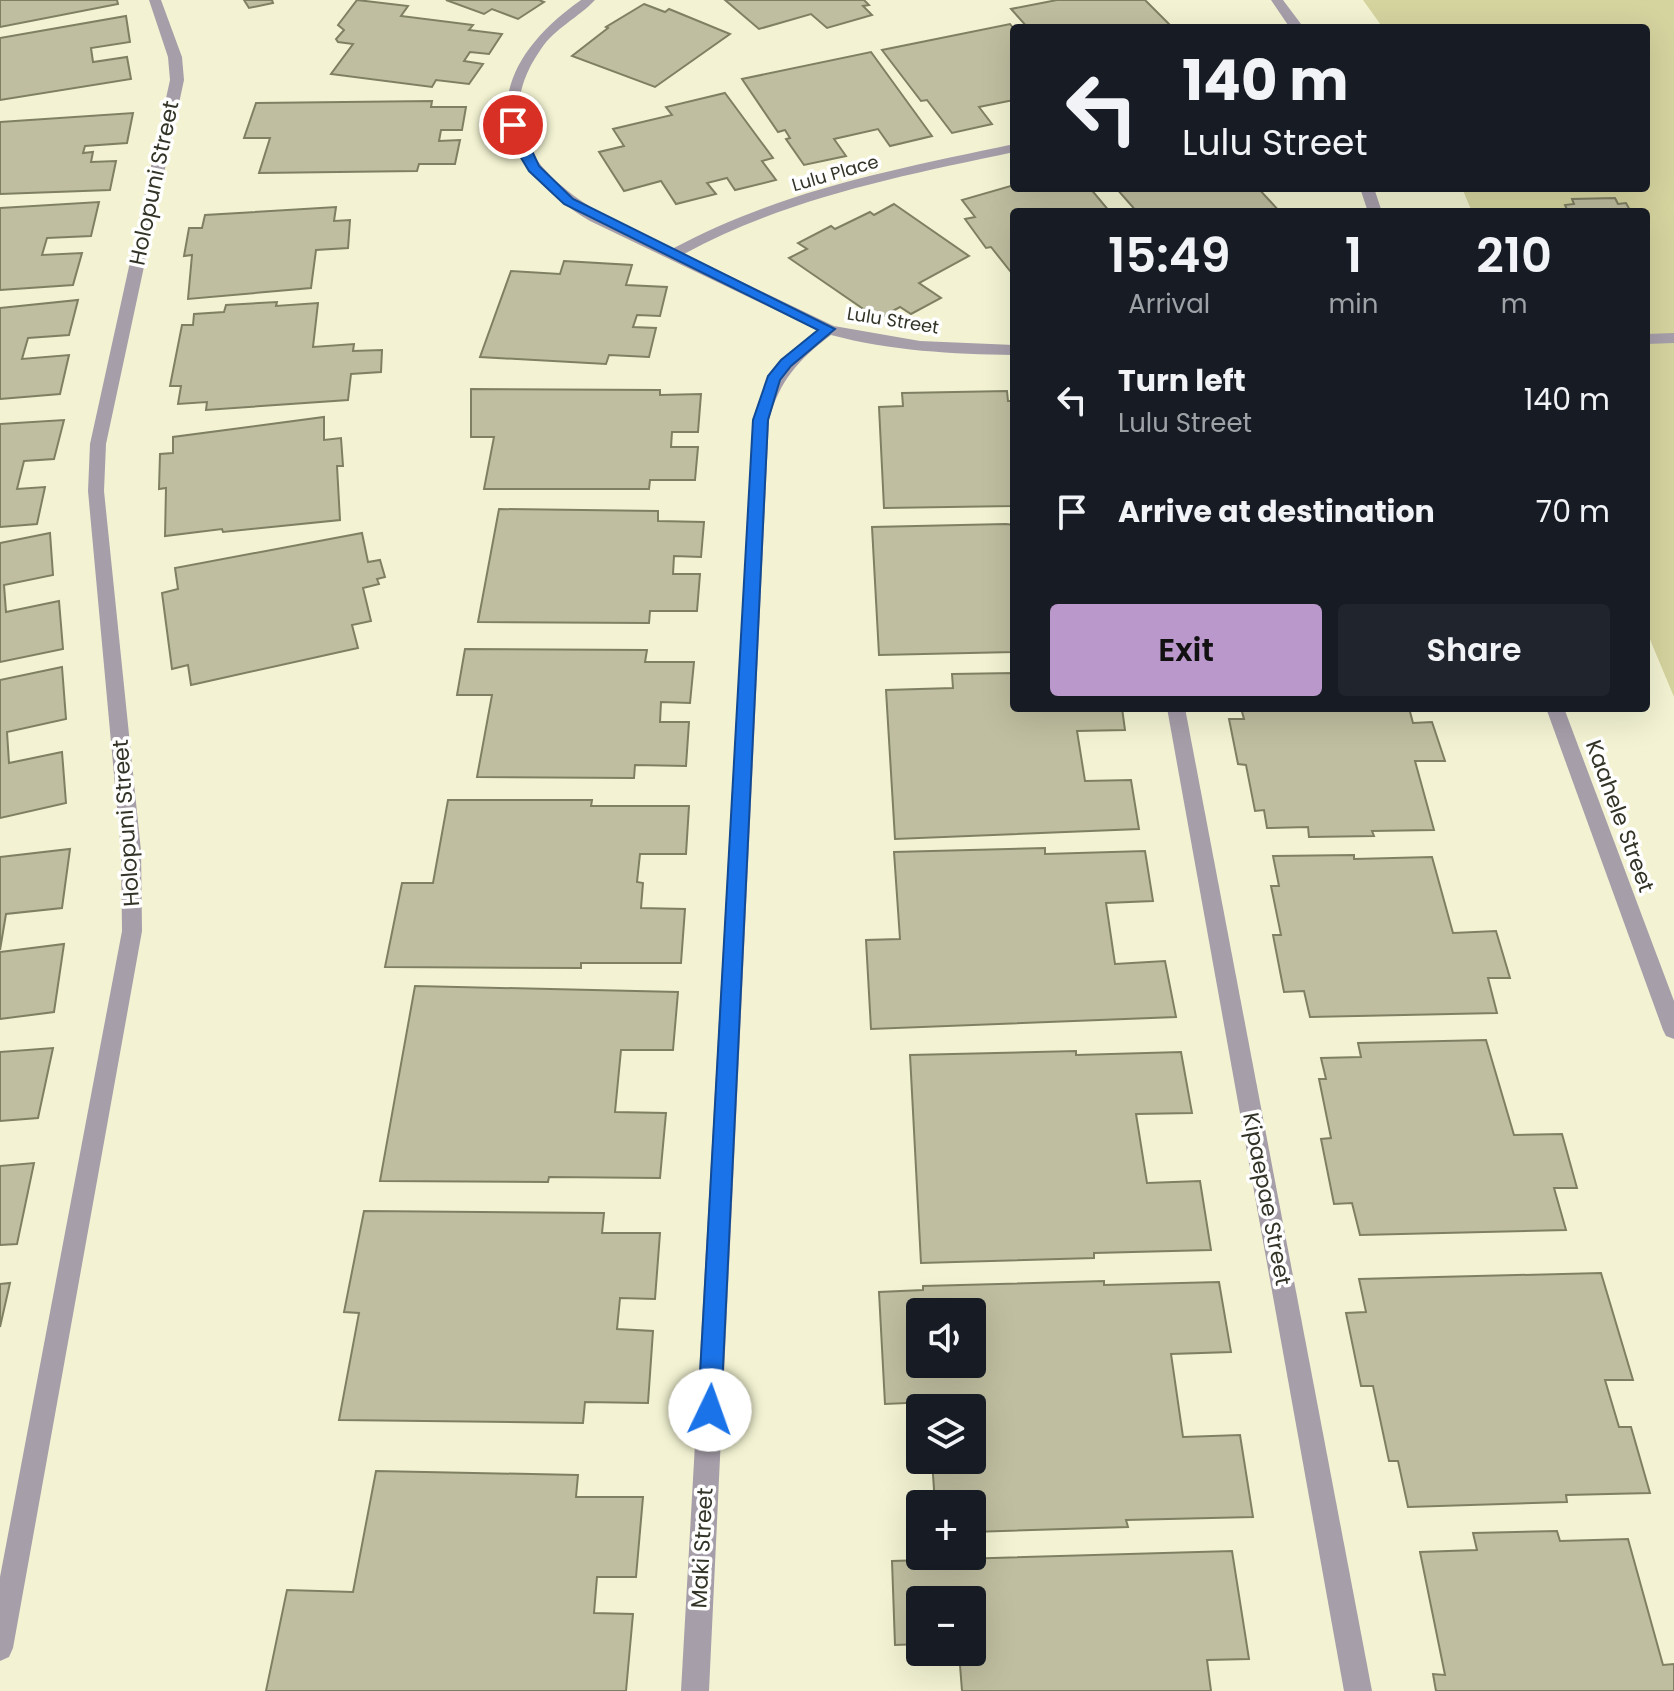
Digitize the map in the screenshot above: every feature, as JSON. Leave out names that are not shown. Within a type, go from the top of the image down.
[{"type":"street","name":"Holopuni Street","points":[[0,1648],[132,931],[131,851],[96,465],[177,80],[175,57],[155,0]]},
{"type":"street","name":"Lulu Street","points":[[589,0],[567,14],[527,55],[516,79],[511,102],[513,125],[520,146],[534,168],[569,201],[828,329],[864,339],[905,345],[1010,350]]},
{"type":"street","points":[[1277,0],[1294,24]]},
{"type":"street","name":"Lulu Place","points":[[673,254],[702,237],[772,210],[859,183],[1010,149]]},
{"type":"street","name":"Maki Street","points":[[695,1691],[761,420],[773,379],[786,363],[828,329]]},
{"type":"street","points":[[1650,339],[1674,338]]},
{"type":"street","name":"Kipaepae Street","points":[[1177,712],[1358,1691]]},
{"type":"street","name":"Kaahele Street","points":[[1556,712],[1674,1030]]},
{"type":"shaded area","points":[[1363,0],[1674,0],[1674,697],[1650,640],[1650,208],[1470,208],[1464,192],[1650,192],[1650,24],[1380,24]]},
{"type":"building","points":[[0,0],[117,0],[118,4],[0,27]]},
{"type":"building","points":[[244,0],[272,0],[273,3],[249,8]]},
{"type":"building","points":[[357,0],[408,6],[401,16],[473,25],[469,30],[502,34],[489,54],[470,52],[464,61],[483,64],[469,84],[436,80],[432,87],[331,74],[353,44],[336,39],[344,30],[338,25]]},
{"type":"building","points":[[446,0],[544,2],[518,19],[492,9],[484,14]]},
{"type":"building","points":[[725,0],[864,0],[869,5],[863,6],[872,15],[827,28],[811,14],[759,29]]},
{"type":"building","points":[[1057,0],[1145,0],[1169,24],[1024,24],[1011,9]]},
{"type":"building","points":[[644,4],[665,12],[669,9],[730,34],[655,87],[572,56],[606,27]]},
{"type":"building","points":[[126,16],[130,42],[91,48],[93,62],[127,57],[131,79],[0,100],[0,38]]},
{"type":"building","points":[[1010,24],[1010,101],[979,107],[992,124],[952,133],[927,100],[921,101],[882,50]]},
{"type":"building","points":[[871,52],[932,136],[890,146],[878,129],[834,139],[846,156],[804,165],[786,139],[790,138],[785,130],[778,132],[742,79]]},
{"type":"building","points":[[725,93],[773,158],[762,161],[776,180],[735,190],[727,178],[707,183],[716,194],[676,204],[661,181],[624,191],[599,152],[624,146],[613,129],[672,115],[666,107]]},
{"type":"building","points":[[432,101],[431,107],[466,107],[462,130],[441,130],[439,141],[460,140],[455,164],[419,164],[417,171],[259,173],[270,138],[244,138],[256,103]]},
{"type":"building","points":[[133,113],[127,143],[85,146],[83,153],[93,152],[91,162],[116,161],[110,190],[0,194],[0,122]]},
{"type":"building","points":[[1010,186],[1010,192],[1093,192],[1107,208],[1010,208],[1010,271],[991,247],[986,248],[965,219],[975,217],[962,200]]},
{"type":"building","points":[[1120,192],[1262,192],[1276,208],[1134,208]]},
{"type":"building","points":[[1615,198],[1618,204],[1626,203],[1629,208],[1566,208],[1565,205],[1574,204],[1572,199]]},
{"type":"building","points":[[99,202],[91,236],[47,238],[42,255],[82,253],[73,285],[0,290],[0,208]]},
{"type":"building","points":[[894,204],[969,256],[919,283],[941,298],[911,314],[900,307],[878,319],[789,258],[807,249],[798,243],[831,226],[835,229]]},
{"type":"building","points":[[336,207],[334,221],[350,220],[348,248],[316,250],[311,288],[188,299],[192,255],[184,256],[189,228],[202,228],[205,215]]},
{"type":"building","points":[[564,261],[632,265],[626,285],[667,287],[660,316],[637,315],[633,327],[656,328],[649,357],[609,355],[606,364],[480,357],[511,271],[560,274]]},
{"type":"building","points":[[78,300],[69,335],[28,338],[22,359],[69,355],[60,394],[0,399],[0,308]]},
{"type":"building","points":[[277,302],[276,306],[318,303],[313,347],[354,344],[353,351],[382,350],[381,372],[351,374],[348,400],[206,410],[207,402],[178,404],[181,386],[170,386],[182,325],[193,325],[194,314],[224,312],[226,305]]},
{"type":"building","points":[[471,389],[660,390],[660,395],[701,394],[698,432],[672,432],[671,447],[698,447],[695,480],[650,480],[649,489],[484,489],[494,437],[471,437]]},
{"type":"building","points":[[1007,391],[1010,401],[1010,506],[884,508],[879,407],[903,406],[902,393]]},
{"type":"building","points":[[324,417],[324,440],[341,438],[343,466],[337,466],[340,520],[165,536],[166,488],[159,489],[160,454],[173,453],[173,437]]},
{"type":"building","points":[[64,420],[54,459],[24,461],[17,489],[45,487],[37,524],[0,527],[0,424]]},
{"type":"building","points":[[499,509],[658,511],[658,521],[704,522],[701,557],[674,556],[673,574],[700,574],[697,611],[650,611],[649,623],[478,622]]},
{"type":"building","points":[[1010,524],[1010,652],[879,655],[872,527]]},
{"type":"building","points":[[50,533],[53,575],[4,585],[6,612],[59,601],[63,649],[0,662],[0,543]]},
{"type":"building","points":[[362,533],[368,562],[380,560],[385,577],[377,579],[379,584],[363,588],[371,621],[352,625],[358,648],[191,685],[188,665],[172,669],[162,593],[178,589],[175,568]]},
{"type":"building","points":[[465,649],[647,650],[645,662],[694,662],[690,703],[661,702],[660,722],[689,722],[686,766],[635,765],[634,778],[477,777],[492,695],[457,695]]},
{"type":"building","points":[[62,667],[66,719],[7,732],[9,763],[62,752],[66,803],[0,818],[0,680]]},
{"type":"building","points":[[1010,673],[1010,712],[1123,712],[1125,730],[1077,731],[1085,781],[1131,780],[1139,829],[895,839],[886,690],[953,688],[952,674]]},
{"type":"building","points":[[1242,712],[1410,712],[1413,723],[1432,722],[1445,761],[1415,761],[1434,830],[1372,831],[1374,836],[1309,837],[1308,827],[1267,828],[1264,810],[1255,811],[1246,765],[1238,764],[1229,719],[1244,719]]},
{"type":"building","points":[[448,800],[592,800],[591,806],[689,806],[686,854],[640,854],[637,882],[643,883],[641,908],[685,909],[681,963],[581,963],[581,968],[385,967],[402,883],[433,883]]},
{"type":"building","points":[[1045,848],[1045,854],[1145,851],[1153,901],[1106,903],[1115,964],[1165,961],[1176,1017],[871,1029],[866,940],[900,939],[894,852]]},
{"type":"building","points":[[70,849],[62,908],[6,914],[0,950],[0,857]]},
{"type":"building","points":[[1354,855],[1354,859],[1432,857],[1453,933],[1496,931],[1510,978],[1488,978],[1497,1013],[1310,1017],[1304,991],[1284,992],[1273,935],[1281,935],[1271,886],[1279,886],[1273,856]]},
{"type":"building","points":[[64,944],[54,1012],[0,1019],[0,952]]},
{"type":"building","points":[[415,986],[678,992],[673,1050],[621,1050],[615,1112],[666,1113],[660,1178],[549,1177],[548,1182],[380,1181]]},
{"type":"building","points":[[1486,1040],[1514,1135],[1562,1134],[1577,1188],[1554,1188],[1566,1230],[1360,1235],[1352,1203],[1334,1204],[1321,1139],[1331,1138],[1319,1079],[1326,1079],[1321,1058],[1361,1057],[1358,1043]]},
{"type":"building","points":[[53,1048],[38,1118],[0,1121],[0,1052]]},
{"type":"building","points":[[1076,1051],[1076,1055],[1181,1052],[1192,1113],[1136,1114],[1147,1183],[1200,1181],[1211,1250],[1094,1253],[1094,1258],[921,1263],[910,1055]]},
{"type":"building","points":[[34,1163],[17,1244],[0,1245],[0,1166]]},
{"type":"building","points":[[364,1211],[604,1213],[602,1233],[660,1233],[655,1299],[620,1298],[617,1329],[653,1331],[648,1403],[585,1402],[583,1423],[339,1420],[359,1313],[344,1312]]},
{"type":"building","points":[[1601,1273],[1633,1380],[1605,1380],[1619,1427],[1631,1427],[1650,1493],[1566,1495],[1567,1502],[1408,1507],[1398,1461],[1389,1461],[1373,1386],[1361,1386],[1346,1313],[1366,1312],[1359,1279]]},
{"type":"building","points":[[1104,1281],[1104,1285],[1219,1282],[1231,1352],[1171,1354],[1183,1437],[1240,1435],[1253,1517],[1126,1520],[1128,1527],[986,1532],[986,1490],[934,1490],[933,1474],[986,1474],[986,1394],[906,1394],[906,1403],[885,1404],[879,1292],[923,1290],[923,1286]]},
{"type":"building","points":[[10,1283],[0,1327],[0,1284]]},
{"type":"building","points":[[376,1471],[578,1475],[576,1497],[643,1497],[636,1577],[597,1577],[594,1613],[633,1614],[626,1691],[266,1691],[287,1590],[353,1592]]},
{"type":"building","points":[[1557,1531],[1560,1541],[1628,1539],[1663,1665],[1674,1664],[1674,1691],[1436,1691],[1433,1674],[1445,1675],[1420,1552],[1477,1550],[1473,1533]]},
{"type":"building","points":[[1232,1551],[1249,1659],[1207,1660],[1211,1691],[962,1691],[960,1666],[986,1666],[986,1586],[906,1586],[906,1645],[895,1645],[892,1561],[906,1561],[906,1570],[986,1570],[986,1558]]},
{"type":"route","points":[[513,125],[520,146],[534,168],[569,201],[600,220],[828,329],[786,363],[773,379],[761,420],[710,1410]]}]
